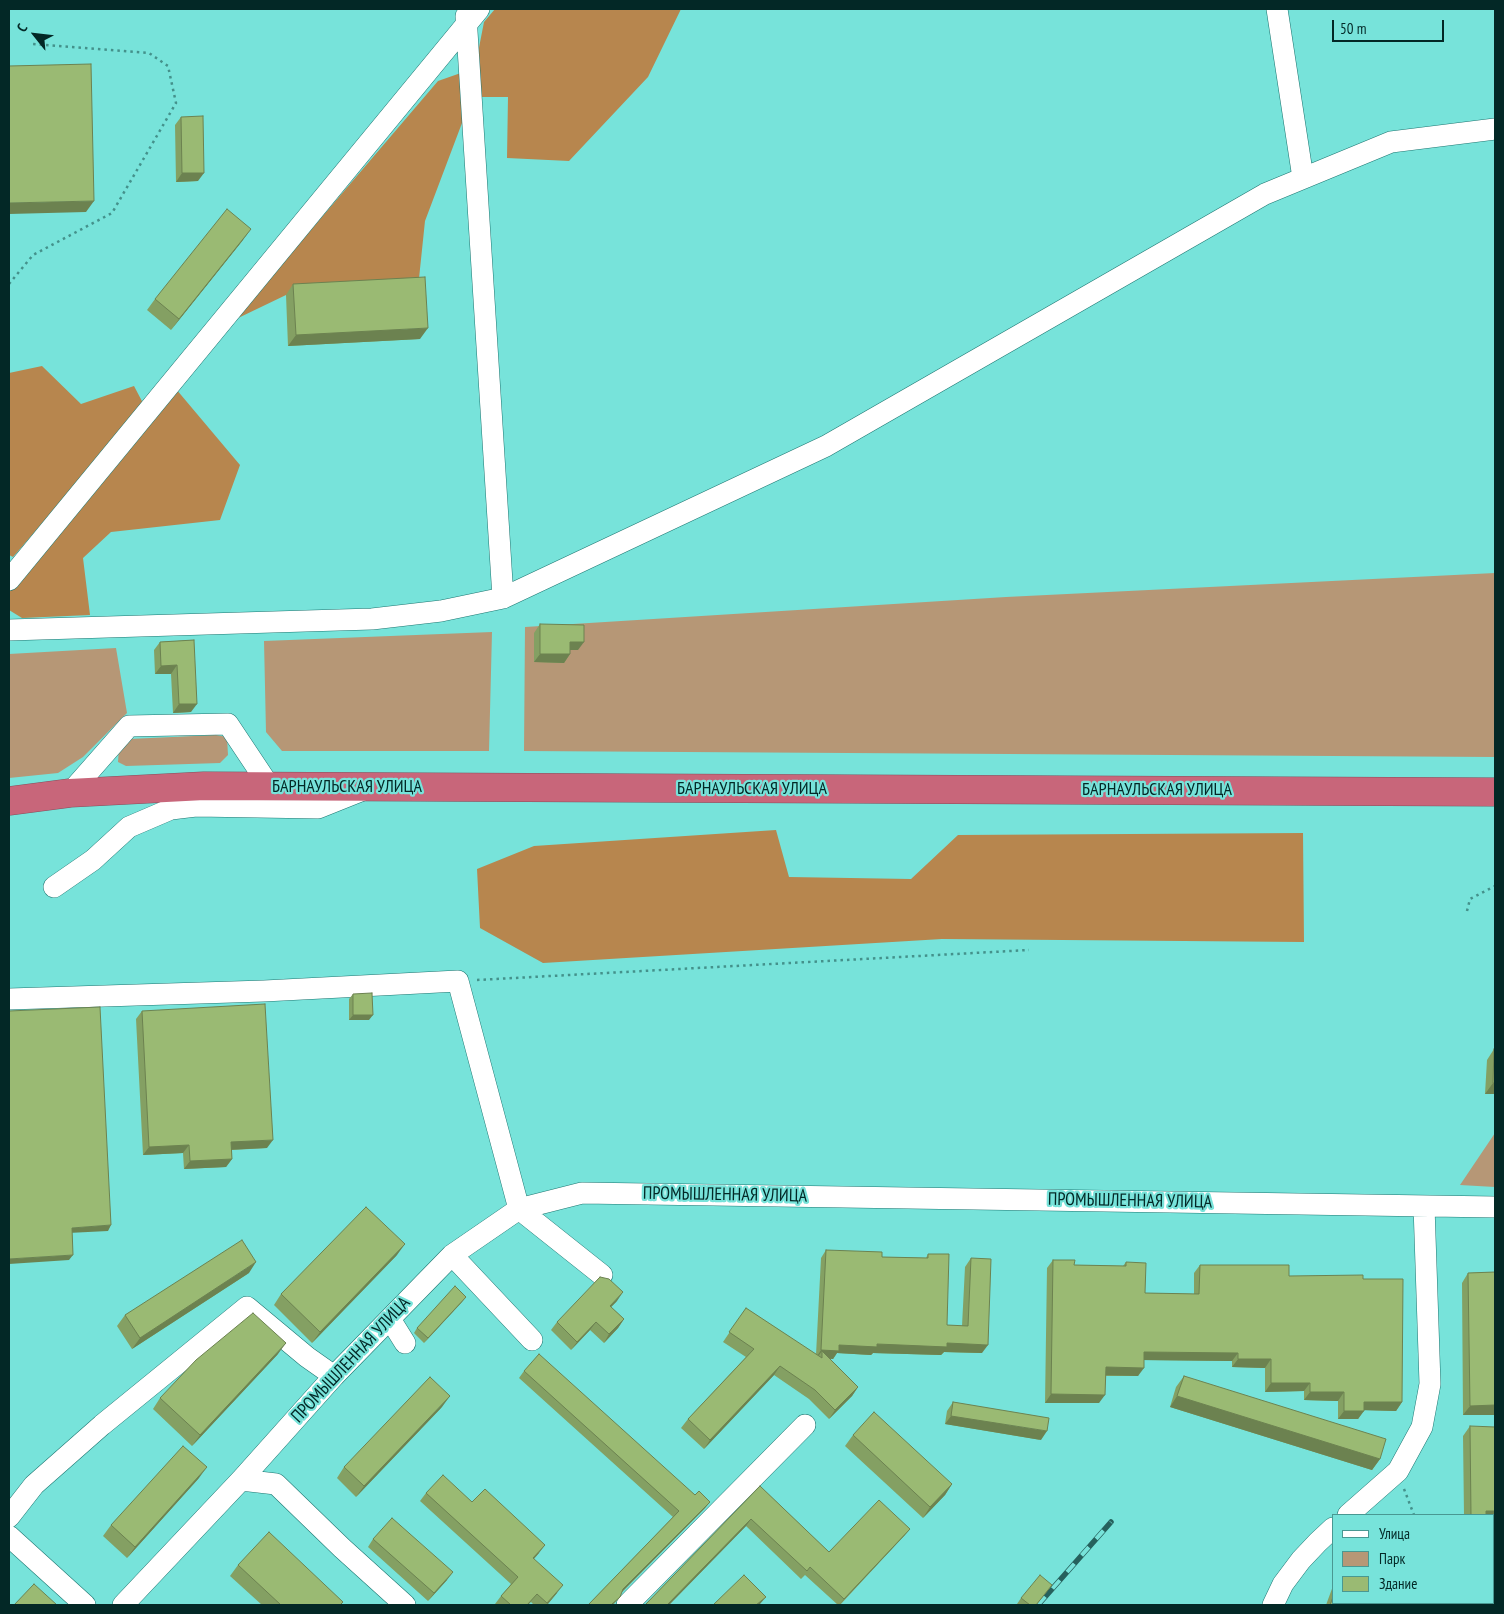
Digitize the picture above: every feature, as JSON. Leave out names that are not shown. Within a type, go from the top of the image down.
[{"type":"highway","name":"БАРНАУЛЬСКАЯ УЛИЦА","points":[[9,801],[70,793],[204,786],[1495,792]]},
{"type":"street","points":[[1277,9],[1303,178]]},
{"type":"street","points":[[470,14],[503,598]]},
{"type":"street","points":[[9,580],[470,14]]},
{"type":"street","points":[[9,630],[372,619],[441,611],[503,598],[826,446],[1265,194],[1391,142],[1495,129]]},
{"type":"street","points":[[70,793],[129,726],[228,724],[270,786]]},
{"type":"street","points":[[54,886],[93,860],[129,827],[172,810],[196,806],[318,808],[370,787]]},
{"type":"street","points":[[9,1000],[264,991],[458,981],[519,1209],[602,1275]]},
{"type":"street","name":"ПРОМЫШЛЕННАЯ УЛИЦА","points":[[126,1604],[334,1376],[452,1255],[519,1209],[582,1193],[1495,1207]]},
{"type":"street","points":[[1349,1514],[1398,1472],[1422,1427],[1430,1384],[1424,1206]]},
{"type":"street","points":[[452,1255],[532,1340]]},
{"type":"street","points":[[9,1517],[34,1485],[102,1425],[248,1307],[307,1357],[334,1376]]},
{"type":"street","points":[[390,1319],[405,1343]]},
{"type":"street","points":[[627,1605],[805,1425]]},
{"type":"street","points":[[240,1480],[276,1484],[342,1548],[405,1605]]},
{"type":"street","points":[[1273,1605],[1283,1584],[1301,1560],[1332,1529]]},
{"type":"street","points":[[9,1536],[85,1605]]},
{"type":"path","points":[[9,284],[33,256],[112,212],[176,103],[168,66],[149,53],[33,44]]},
{"type":"path","points":[[1467,911],[1470,899],[1495,886]]},
{"type":"path","points":[[458,981],[1029,950]]},
{"type":"path","points":[[1398,1472],[1414,1514]]},
{"type":"green space","points":[[1495,573],[1495,757],[524,751],[525,627],[1006,597]]},
{"type":"green space","points":[[492,632],[489,751],[282,751],[266,732],[264,641]]},
{"type":"green space","points":[[116,648],[127,713],[83,757],[58,773],[9,778],[9,654]]},
{"type":"green space","points":[[216,735],[227,737],[228,755],[220,763],[126,766],[118,762],[119,748],[129,739]]},
{"type":"green space","points":[[1495,1133],[1495,1187],[1460,1185]]},
{"type":"shaded area","points":[[495,9],[681,9],[648,77],[569,161],[507,158],[508,97],[482,97],[462,123],[425,221],[418,288],[286,295],[234,320],[438,81],[475,68],[484,22]]},
{"type":"shaded area","points":[[42,366],[81,404],[134,386],[144,405],[13,557],[9,555],[9,373]]},
{"type":"shaded area","points":[[176,389],[240,465],[220,520],[111,532],[83,558],[90,615],[22,618],[9,610],[9,589]]},
{"type":"shaded area","points":[[776,830],[789,877],[911,879],[958,835],[1303,833],[1304,942],[942,939],[543,963],[480,928],[477,869],[534,846]]},
{"type":"building","points":[[91,64],[94,201],[9,203],[9,66]]},
{"type":"building","points":[[203,116],[204,173],[182,173],[181,117]]},
{"type":"building","points":[[227,209],[251,229],[179,319],[155,299]]},
{"type":"building","points":[[425,277],[428,328],[296,335],[293,284]]},
{"type":"building","points":[[540,624],[584,625],[584,642],[570,642],[570,654],[540,654]]},
{"type":"building","points":[[194,640],[197,704],[179,704],[177,665],[161,666],[160,642]]},
{"type":"building","points":[[372,993],[373,1015],[353,1015],[353,994]]},
{"type":"building","points":[[265,1004],[273,1140],[231,1142],[232,1159],[190,1161],[189,1145],[149,1147],[142,1011]]},
{"type":"building","points":[[100,1007],[111,1225],[72,1228],[73,1255],[9,1259],[9,1011]]},
{"type":"building","points":[[1494,1049],[1495,1083],[1493,1083]]},
{"type":"building","points":[[366,1207],[405,1244],[320,1332],[281,1294]]},
{"type":"building","points":[[242,1240],[256,1262],[140,1338],[125,1315]]},
{"type":"building","points":[[826,1250],[882,1252],[882,1257],[928,1258],[928,1254],[949,1254],[947,1325],[968,1326],[971,1258],[991,1259],[988,1345],[947,1343],[947,1347],[877,1344],[877,1347],[839,1345],[839,1351],[821,1350]]},
{"type":"building","points":[[1053,1260],[1075,1260],[1074,1265],[1126,1266],[1126,1262],[1146,1263],[1145,1293],[1199,1294],[1200,1265],[1289,1265],[1289,1276],[1363,1275],[1363,1279],[1403,1279],[1402,1402],[1364,1402],[1364,1411],[1344,1411],[1344,1392],[1310,1392],[1310,1383],[1271,1383],[1271,1359],[1238,1359],[1238,1353],[1144,1352],[1144,1368],[1106,1367],[1105,1395],[1051,1394]]},
{"type":"building","points":[[1495,1272],[1495,1405],[1470,1406],[1468,1273]]},
{"type":"building","points":[[600,1277],[609,1279],[623,1292],[610,1306],[624,1319],[609,1334],[596,1322],[577,1342],[557,1322]]},
{"type":"building","points":[[455,1286],[466,1297],[428,1338],[417,1328]]},
{"type":"building","points":[[746,1308],[822,1358],[822,1351],[858,1387],[835,1410],[815,1390],[780,1366],[710,1440],[688,1419],[754,1349],[729,1332]]},
{"type":"building","points":[[253,1313],[286,1343],[200,1435],[160,1398],[196,1360]]},
{"type":"building","points":[[539,1354],[695,1495],[699,1491],[710,1502],[623,1589],[620,1597],[611,1605],[588,1605],[679,1511],[524,1371]]},
{"type":"building","points":[[1184,1376],[1386,1439],[1380,1459],[1177,1396]]},
{"type":"building","points":[[430,1377],[450,1396],[364,1486],[344,1467]]},
{"type":"building","points":[[953,1402],[1049,1418],[1047,1431],[951,1416]]},
{"type":"building","points":[[874,1412],[952,1484],[930,1507],[853,1435]]},
{"type":"building","points":[[1470,1426],[1495,1427],[1495,1511],[1486,1511],[1486,1514],[1471,1514]]},
{"type":"building","points":[[183,1446],[207,1467],[135,1547],[111,1525]]},
{"type":"building","points":[[443,1475],[472,1502],[485,1489],[545,1545],[533,1558],[563,1585],[547,1603],[537,1594],[527,1605],[511,1605],[501,1596],[518,1577],[426,1493]]},
{"type":"building","points":[[760,1486],[829,1552],[879,1500],[910,1529],[844,1599],[810,1567],[807,1571],[751,1519],[667,1605],[645,1605]]},
{"type":"building","points":[[392,1518],[453,1572],[434,1593],[373,1539]]},
{"type":"building","points":[[269,1532],[343,1602],[340,1605],[281,1605],[238,1565]]},
{"type":"building","points":[[744,1575],[766,1597],[756,1605],[713,1605]]},
{"type":"building","points":[[1040,1575],[1052,1585],[1036,1605],[1030,1605],[1021,1598]]},
{"type":"building","points":[[34,1584],[57,1605],[14,1605]]},
{"type":"building","points":[[1332,1600],[1332,1604],[1384,1604],[1384,1605],[1330,1605]]},
{"type":"railway","points":[[1038,1605],[1111,1522]]}]
